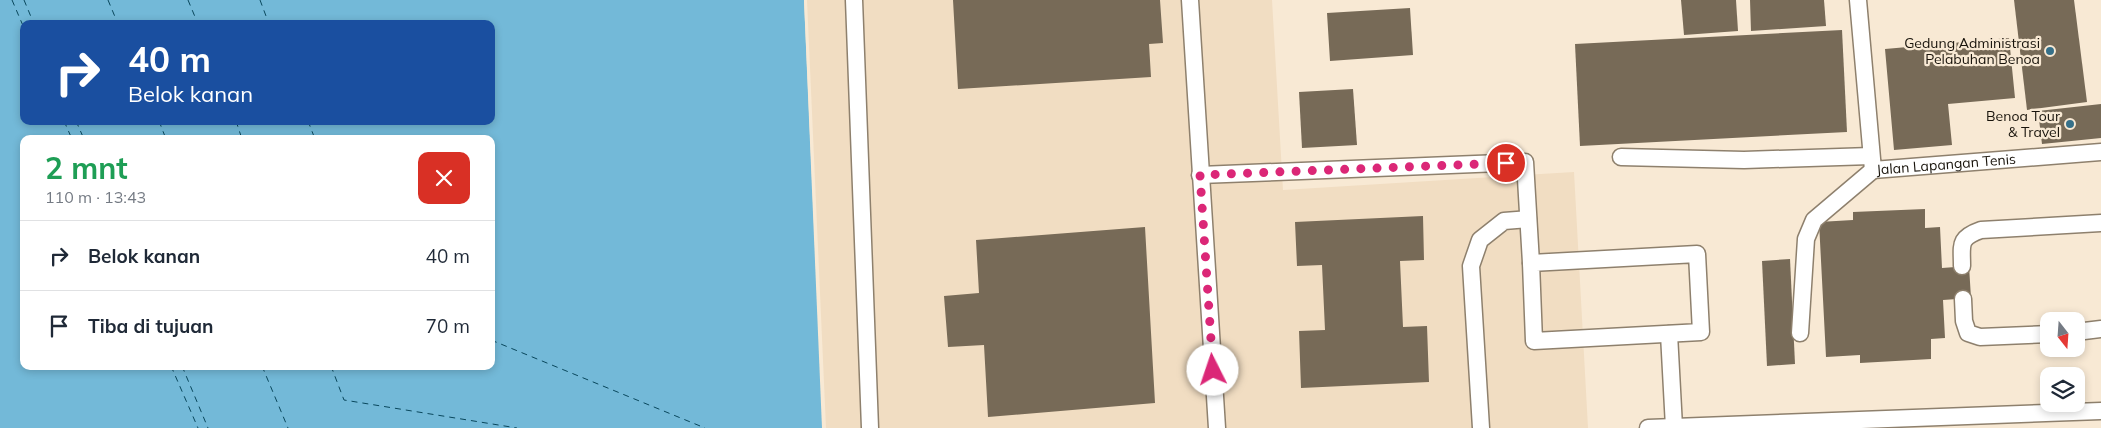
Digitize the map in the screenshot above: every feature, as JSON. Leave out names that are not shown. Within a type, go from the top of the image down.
[{"type":"lane","points":[[854,0],[870,428]]},
{"type":"lane","points":[[1190,0],[1217,428]]},
{"type":"lane","name":"Jalan Lapangan Tenis","points":[[1858,0],[1872,163],[2101,152]]},
{"type":"lane","points":[[1621,157],[1872,163]]},
{"type":"lane","points":[[1200,175],[1525,162],[1528,219],[1530,263],[1534,341],[1701,332],[1697,254],[1530,263]]},
{"type":"lane","points":[[1800,333],[1808,229],[1814,220],[1872,163]]},
{"type":"lane","points":[[1481,428],[1471,266],[1480,240],[1504,221],[1528,219]]},
{"type":"lane","points":[[1962,266],[1962,243],[1968,235],[1981,230],[2101,223]]},
{"type":"lane","points":[[1963,299],[1964,321],[1968,333],[1980,337],[2040,334]]},
{"type":"lane","points":[[2085,331],[2101,329]]},
{"type":"lane","points":[[1669,334],[1674,427]]},
{"type":"lane","points":[[1648,428],[2101,411]]},
{"type":"shaded area","points":[[804,0],[1272,0],[1283,190],[1574,172],[1588,428],[823,428]]},
{"type":"water","points":[[0,0],[804,0],[823,428],[0,428]]},
{"type":"pier","points":[[804,0],[807,0],[826,428],[822,428]]},
{"type":"building","points":[[953,0],[1160,0],[1163,43],[1149,44],[1151,77],[958,89]]},
{"type":"building","points":[[1681,0],[1736,0],[1738,31],[1684,35]]},
{"type":"building","points":[[1750,0],[1824,0],[1826,26],[1751,31]]},
{"type":"building","name":"Gedung Administrasi Pelabuhan Benoa","points":[[2014,0],[2074,0],[2087,102],[2027,110]]},
{"type":"building","points":[[1410,8],[1413,55],[1330,61],[1327,13]]},
{"type":"building","points":[[1842,30],[1847,132],[1580,146],[1575,44]]},
{"type":"building","points":[[2009,38],[2015,98],[1948,104],[1952,145],[1894,150],[1885,49]]},
{"type":"building","points":[[1353,89],[1357,145],[1302,148],[1299,92]]},
{"type":"building","name":"Benoa Tour & Travel","points":[[2101,104],[2101,138],[2042,144],[2038,111]]},
{"type":"building","points":[[1925,209],[1925,228],[1940,227],[1942,268],[1969,266],[1971,298],[1943,300],[1945,338],[1931,339],[1931,359],[1860,363],[1860,355],[1826,357],[1819,222],[1853,220],[1853,212]]},
{"type":"building","points":[[1423,216],[1424,260],[1400,261],[1403,327],[1427,326],[1429,382],[1301,388],[1299,331],[1325,330],[1322,265],[1297,266],[1295,222]]},
{"type":"building","points":[[1145,227],[1155,403],[988,417],[984,345],[948,347],[944,296],[979,293],[976,240]]},
{"type":"building","points":[[1790,259],[1795,364],[1767,366],[1762,261]]},
{"type":"ferry route","points":[[12,0],[21,20]]},
{"type":"ferry route","points":[[24,0],[32,20]]},
{"type":"ferry route","points":[[108,0],[116,20]]},
{"type":"ferry route","points":[[188,0],[196,20]]},
{"type":"ferry route","points":[[260,0],[268,20]]},
{"type":"ferry route","points":[[66,125],[70,135]]},
{"type":"ferry route","points":[[78,125],[82,135]]},
{"type":"ferry route","points":[[161,125],[164,135]]},
{"type":"ferry route","points":[[237,125],[241,135]]},
{"type":"ferry route","points":[[310,125],[313,135]]},
{"type":"ferry route","points":[[495,342],[705,428]]},
{"type":"ferry route","points":[[173,370],[198,428]]},
{"type":"ferry route","points":[[184,370],[208,428]]},
{"type":"ferry route","points":[[264,370],[288,428]]},
{"type":"ferry route","points":[[333,370],[344,400],[517,428]]},
{"type":"place","name":"Gedung Administrasi Pelabuhan Benoa","points":[[2050,51]]},
{"type":"place","name":"Benoa Tour & Travel","points":[[2070,124]]},
{"type":"route","points":[[1213,370],[1200,175],[1506,163]]}]
